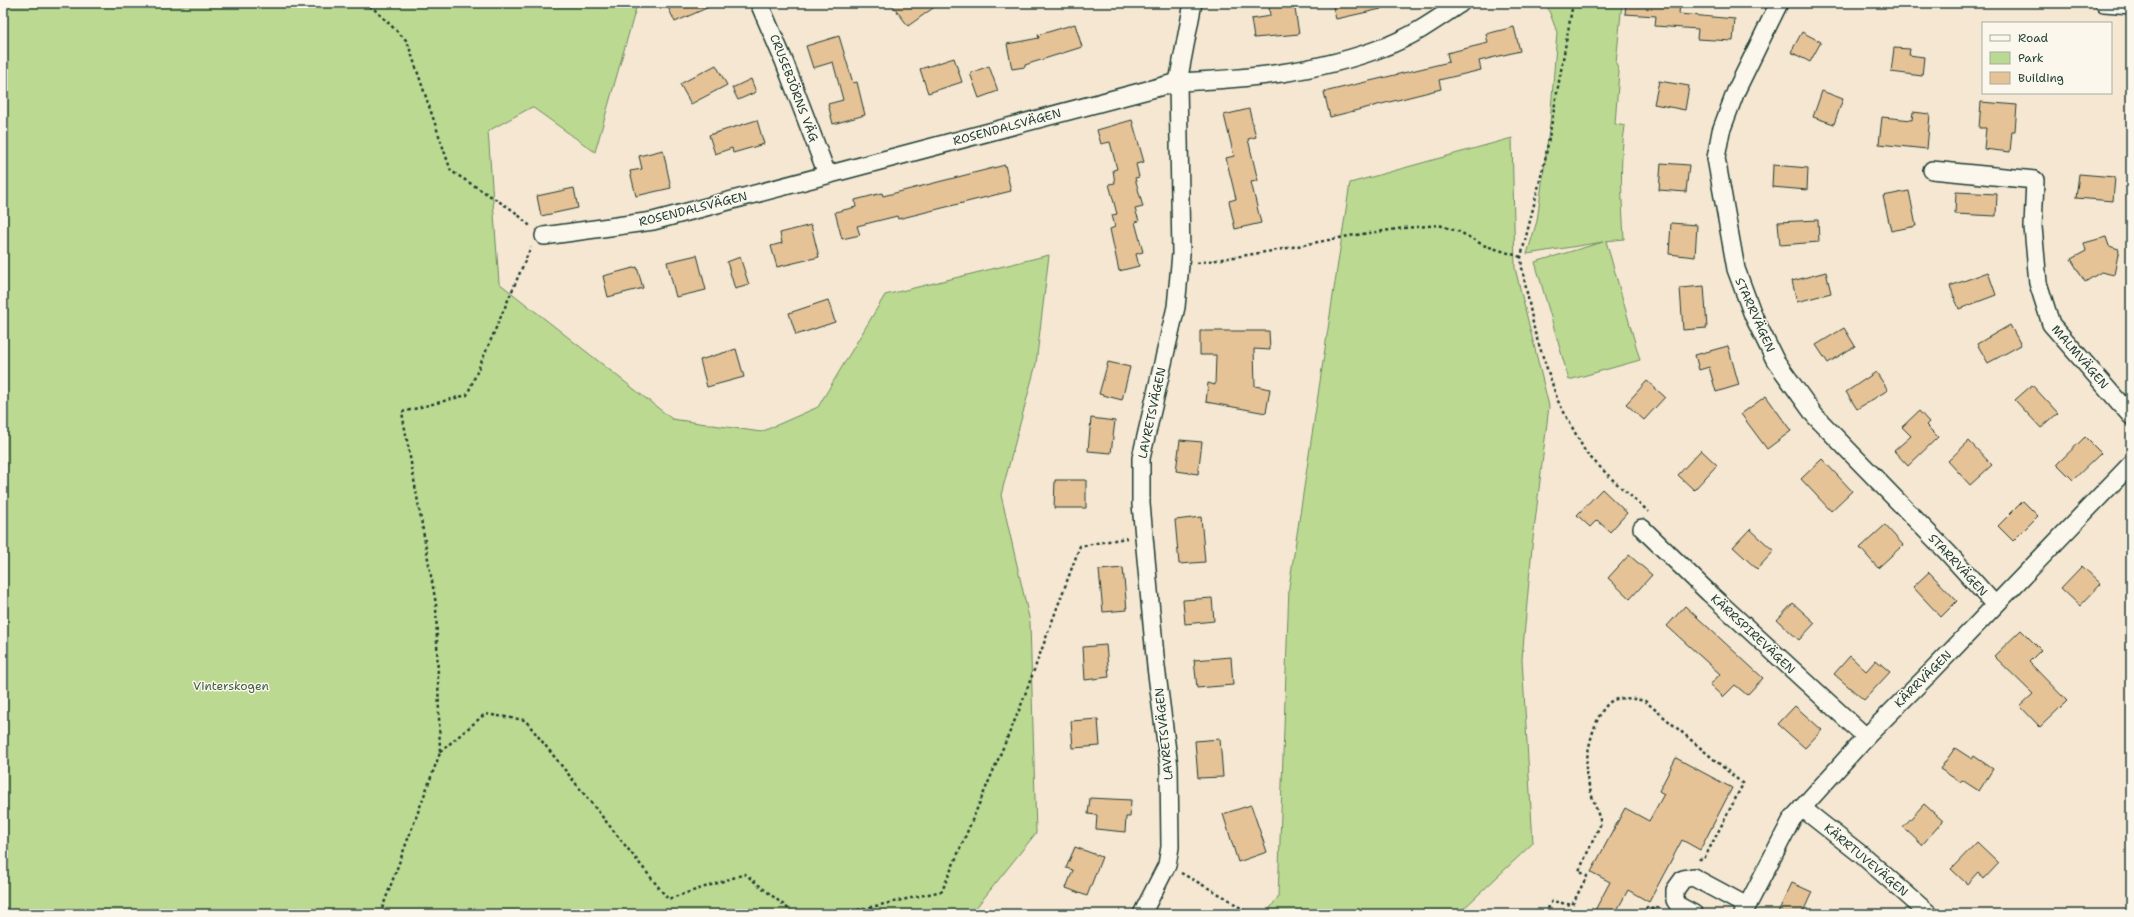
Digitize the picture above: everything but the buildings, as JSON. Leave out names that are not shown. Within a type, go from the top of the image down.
[{"type":"street","name":"CRUSEBJÖRNS VÄG","points":[[759,3],[784,61],[827,174]]},
{"type":"street","name":"LAVRETSVÄGEN","points":[[1142,914],[1167,865],[1170,847],[1169,766],[1156,667],[1140,504],[1141,458],[1176,306],[1181,254],[1178,82],[1193,3]]},
{"type":"street","name":"ROSENDALSVÄGEN","points":[[540,235],[653,221],[1178,82],[1220,80],[1324,66],[1385,47],[1424,28],[1461,3]]},
{"type":"street","name":"STARRVÄGEN","points":[[1779,3],[1736,91],[1721,131],[1716,158],[1736,269],[1753,315],[1775,360],[1815,416],[1949,554],[1995,605]]},
{"type":"street","points":[[2104,3],[2131,6]]},
{"type":"street","name":"MALMVÄGEN","points":[[1932,170],[2035,180],[2033,227],[2038,283],[2051,324],[2131,416]]},
{"type":"street","name":"KÄRRVÄGEN","points":[[1745,910],[1792,819],[1866,737],[2131,464]]},
{"type":"street","name":"KÄRRSPIREVÄGEN","points":[[1642,528],[1709,593],[1866,737]]},
{"type":"street","name":"KÄRRTUVEVÄGEN","points":[[1802,808],[1863,856],[1929,914]]},
{"type":"street","points":[[1694,914],[1679,906],[1674,900],[1675,890],[1683,879],[1693,877],[1745,910]]},
{"type":"path","points":[[364,3],[374,9],[407,42],[451,171],[514,211],[540,235],[467,395],[402,412],[436,604],[440,753],[380,914]]},
{"type":"path","points":[[1574,3],[1545,160],[1521,257],[1535,333],[1558,401],[1586,453],[1615,482],[1655,516],[1642,528]]},
{"type":"path","points":[[1180,266],[1272,251],[1349,236],[1404,228],[1439,225],[1460,232],[1483,245],[1521,257]]},
{"type":"path","points":[[840,914],[942,891],[1020,708],[1080,546],[1144,536]]},
{"type":"path","points":[[1545,914],[1552,901],[1572,905],[1587,876],[1579,871],[1601,823],[1586,770],[1591,739],[1598,718],[1609,702],[1626,698],[1645,701],[1742,784],[1704,859],[1692,859]]},
{"type":"path","points":[[440,753],[485,714],[525,720],[668,899],[745,874],[795,914]]},
{"type":"path","points":[[1167,865],[1228,899],[1249,914]]},
{"type":"path","points":[[1643,914],[1647,907],[1652,909],[1662,906],[1666,908]]},
{"type":"green space","name":"Vinterskogen","points":[[3,3],[630,3],[636,8],[595,152],[532,107],[488,131],[499,283],[672,419],[761,432],[818,407],[885,295],[1049,255],[1036,364],[1001,495],[1030,622],[1036,833],[971,914],[3,914]]},
{"type":"green space","points":[[1546,3],[1622,3],[1616,63],[1619,72],[1615,124],[1625,126],[1622,154],[1624,239],[1606,241],[1640,360],[1569,380],[1535,262],[1603,242],[1527,254],[1537,221],[1550,123],[1557,32]]},
{"type":"green space","points":[[1512,138],[1515,268],[1549,406],[1532,547],[1522,659],[1533,843],[1458,914],[1266,914],[1278,897],[1289,587],[1350,183]]}]
